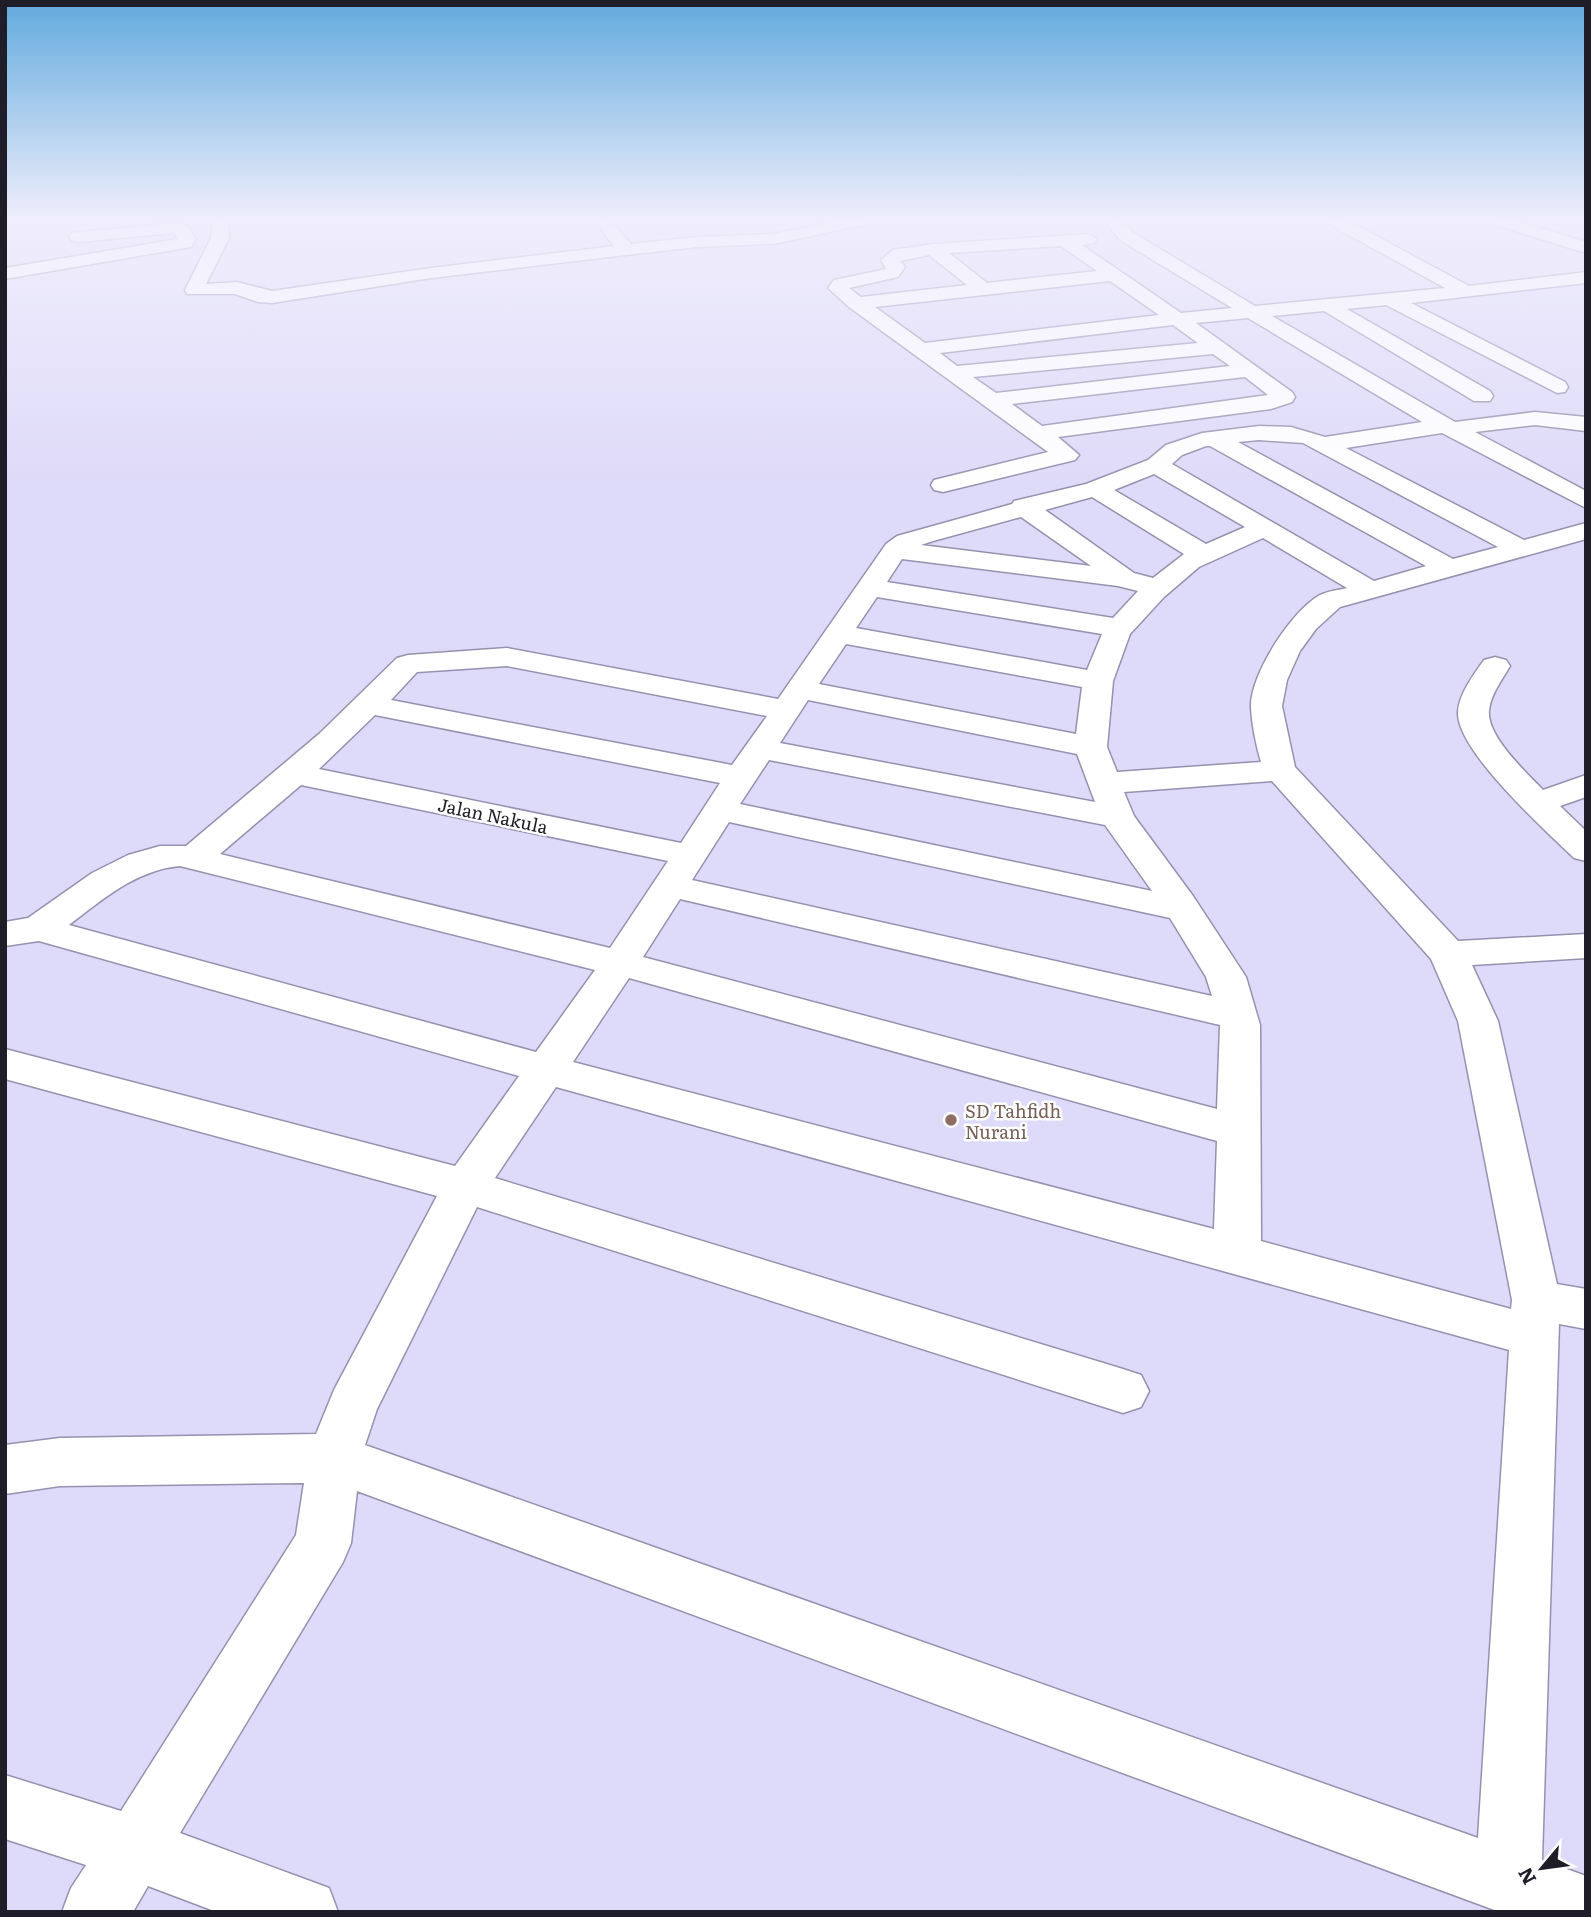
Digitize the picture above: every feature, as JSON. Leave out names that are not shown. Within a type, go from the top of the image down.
[{"type":"street","points":[[865,308],[956,372],[1067,455],[943,485]]},
{"type":"street","points":[[1039,433],[1271,402],[1284,397],[1250,370],[1160,308]]},
{"type":"street","points":[[1244,308],[1443,426],[1586,501]]},
{"type":"street","points":[[923,349],[1288,308]]},
{"type":"street","points":[[1332,308],[1482,396]]},
{"type":"street","points":[[1407,308],[1557,387]]},
{"type":"street","points":[[889,324],[915,321]]},
{"type":"street","points":[[956,372],[1217,347]]},
{"type":"street","points":[[992,400],[1250,370]]},
{"type":"street","points":[[1323,444],[1443,426],[1523,418],[1563,419],[1586,424]]},
{"type":"street","points":[[95,1912],[132,1847],[323,1544],[334,1458],[352,1406],[465,1186],[620,963],[895,550],[924,535],[1023,506],[1095,489],[1156,465],[1174,450],[1213,438],[1242,434],[1291,434],[1323,444],[1520,548]]},
{"type":"street","points":[[1213,438],[1451,569]]},
{"type":"street","points":[[1156,465],[1370,590]]},
{"type":"street","points":[[1095,489],[1202,553]]},
{"type":"street","points":[[1023,506],[1121,575],[1119,578]]},
{"type":"street","points":[[1237,1254],[1240,1025],[1237,1014],[1226,977],[1111,800],[1091,747],[1098,681],[1120,628],[1158,588],[1202,553],[1265,528]]},
{"type":"street","points":[[1508,1882],[1535,1318],[1478,1021],[1448,954],[1280,770],[1268,727],[1266,706],[1272,680],[1286,650],[1306,623],[1330,601],[1586,531]]},
{"type":"street","points":[[895,550],[1119,578],[1158,588]]},
{"type":"street","points":[[870,588],[1120,628]]},
{"type":"street","points":[[840,634],[1098,681]]},
{"type":"street","points":[[193,858],[296,774],[322,746],[370,705],[408,664],[507,657],[1091,747]]},
{"type":"street","points":[[1495,666],[1473,707],[1475,729],[1483,743],[1538,803],[1586,850]]},
{"type":"street","points":[[370,705],[751,763],[1111,800],[1280,770]]},
{"type":"street","name":"Jalan Nakula","points":[[296,774],[1237,1014]]},
{"type":"street","points":[[1538,803],[1586,785]]},
{"type":"street","points":[[721,810],[1183,909]]},
{"type":"street","points":[[22,931],[129,866],[162,855],[193,858],[620,963],[1238,1131]]},
{"type":"street","points":[[22,931],[1237,1254],[1535,1318],[1586,1309]]},
{"type":"street","points":[[1448,954],[1586,946]]},
{"type":"street","points":[[5,1064],[465,1186],[1123,1391]]},
{"type":"street","points":[[5,1470],[60,1462],[334,1458],[1586,1909]]},
{"type":"street","points":[[5,1807],[132,1847],[305,1912]]},
{"type":"place","name":"SD Tahfidh Nurani","points":[[951,1120]]}]
